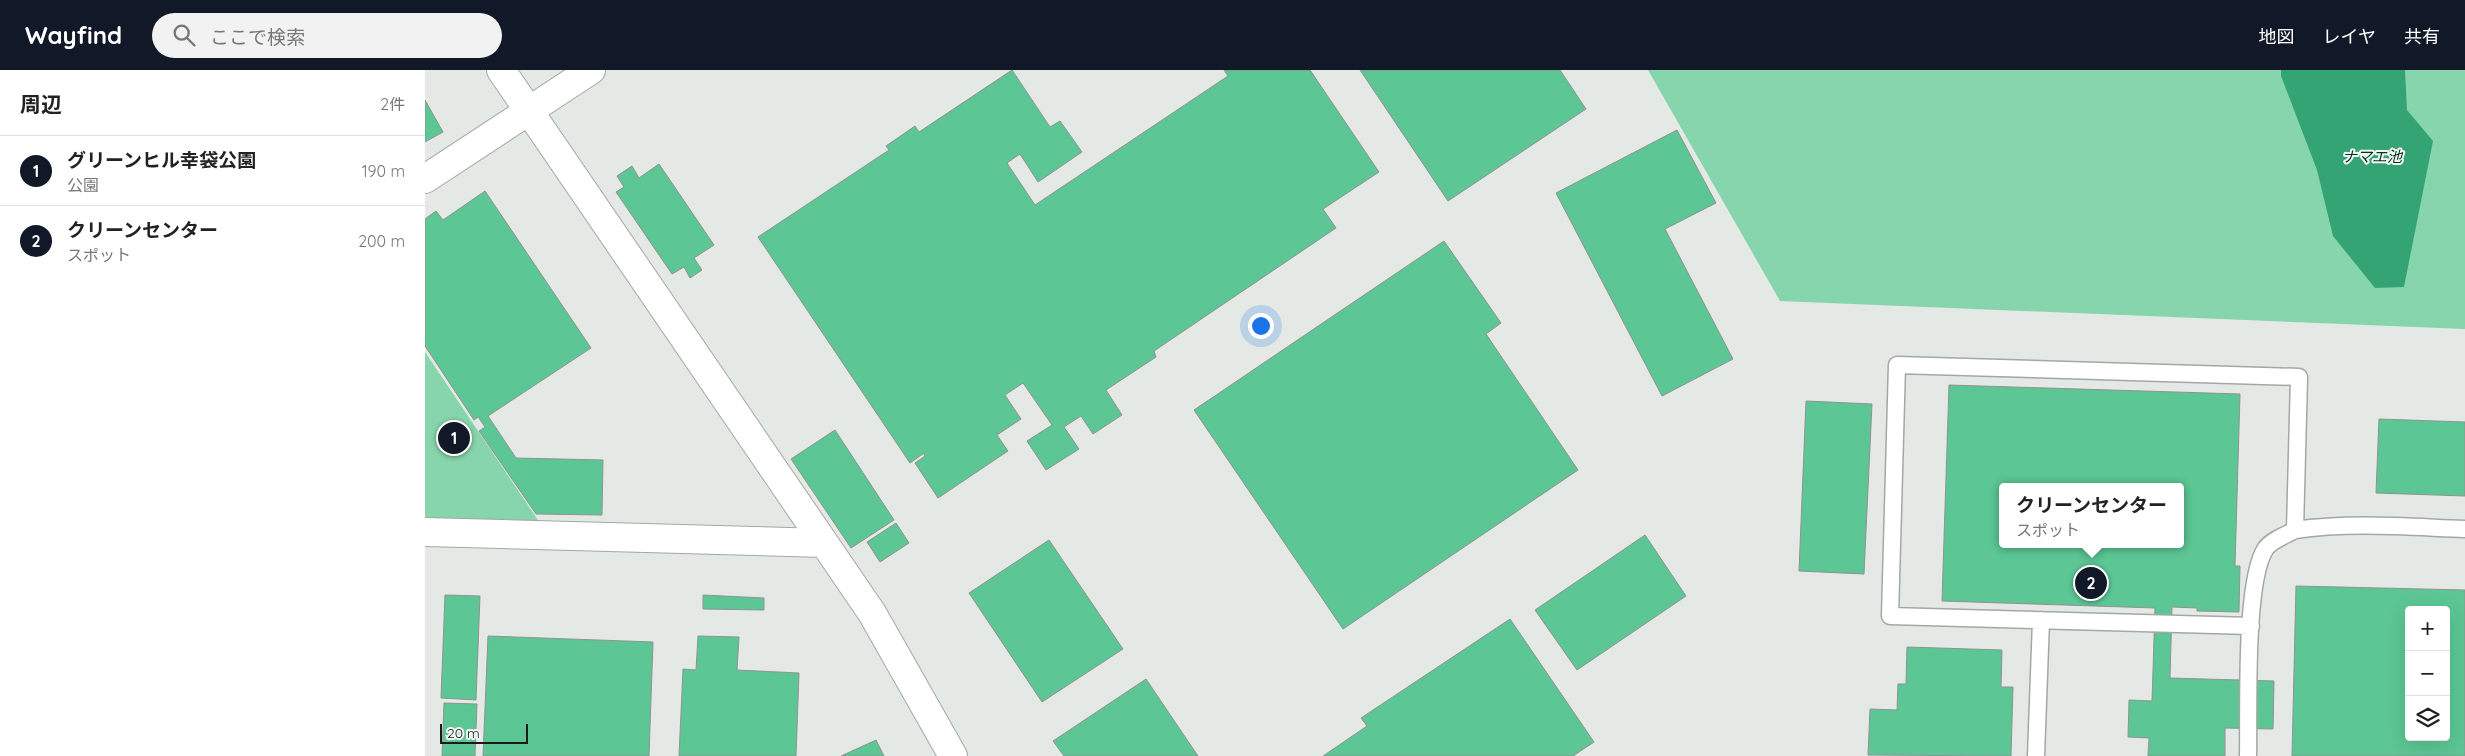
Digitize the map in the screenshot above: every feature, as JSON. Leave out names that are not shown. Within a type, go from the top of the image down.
[{"type":"street","points":[[501,70],[872,613],[953,756]]},
{"type":"street","points":[[425,179],[591,70]]},
{"type":"street","points":[[425,532],[824,543]]},
{"type":"lane","points":[[2251,626],[1890,616],[1897,365],[2299,377],[2295,530]]},
{"type":"lane","points":[[2248,756],[2251,626],[2258,565],[2267,547],[2295,530],[2317,526],[2465,529]]},
{"type":"lane","points":[[2036,756],[2041,620]]},
{"type":"shaded area","points":[[1648,70],[2465,70],[2465,329],[1780,301]]},
{"type":"shaded area","points":[[425,352],[542,526],[425,523]]},
{"type":"water","name":"ナマエ池","points":[[2281,70],[2405,70],[2407,110],[2433,141],[2404,287],[2375,288],[2333,236],[2317,170],[2281,76]]},
{"type":"building","points":[[1012,70],[1050,127],[1060,121],[1082,152],[1038,182],[1020,154],[1007,163],[1035,205],[1228,76],[1224,70],[1310,70],[1379,172],[1323,209],[1336,228],[1154,351],[1156,357],[1106,390],[1122,415],[1093,434],[1081,416],[1064,427],[1079,449],[1046,470],[1027,441],[1052,425],[1023,383],[1005,395],[1021,419],[997,435],[1008,451],[938,498],[915,463],[925,456],[924,453],[910,463],[758,237],[889,150],[886,146],[915,126],[919,132]]},
{"type":"building","points":[[1360,70],[1560,70],[1586,109],[1448,201]]},
{"type":"building","points":[[425,100],[443,132],[425,142]]},
{"type":"building","points":[[1677,130],[1716,203],[1665,229],[1733,359],[1662,396],[1556,193]]},
{"type":"building","points":[[659,164],[714,245],[694,258],[702,270],[690,278],[684,267],[672,274],[616,192],[624,187],[617,176],[632,166],[639,178]]},
{"type":"building","points":[[485,191],[591,348],[488,416],[516,458],[603,460],[602,515],[536,514],[479,431],[485,427],[478,417],[474,420],[425,346],[425,219],[436,211],[443,220]]},
{"type":"building","points":[[1444,241],[1501,323],[1486,334],[1578,470],[1343,629],[1194,410]]},
{"type":"building","points":[[1949,385],[2240,394],[2235,566],[2240,566],[2239,612],[2197,611],[2197,608],[2172,607],[2170,678],[2274,681],[2273,729],[2225,728],[2225,756],[2148,756],[2149,738],[2128,737],[2129,700],[2152,701],[2155,608],[1942,601]]},
{"type":"building","points":[[1806,401],[1872,404],[1864,574],[1799,571]]},
{"type":"building","points":[[2379,419],[2465,422],[2465,496],[2376,493]]},
{"type":"building","points":[[835,430],[894,520],[851,548],[791,459]]},
{"type":"building","points":[[896,523],[909,543],[880,562],[867,542]]},
{"type":"building","points":[[1645,535],[1686,596],[1577,670],[1535,610]]},
{"type":"building","points":[[1049,540],[1123,649],[1042,702],[969,593]]},
{"type":"building","points":[[2296,586],[2465,590],[2465,756],[2292,756]]},
{"type":"building","points":[[445,595],[480,596],[476,700],[441,698]]},
{"type":"building","points":[[703,595],[764,598],[764,610],[703,609]]},
{"type":"building","points":[[1510,619],[1594,742],[1573,756],[1323,756],[1367,726],[1361,718]]},
{"type":"building","points":[[488,636],[653,642],[649,756],[483,756]]},
{"type":"building","points":[[698,636],[739,637],[737,670],[799,673],[796,756],[679,756],[683,669],[696,670]]},
{"type":"building","points":[[1907,647],[2002,650],[2001,687],[2013,687],[2011,756],[1868,755],[1870,709],[1897,710],[1898,684],[1906,684]]},
{"type":"building","points":[[1146,679],[1198,756],[1064,756],[1053,741]]},
{"type":"building","points":[[444,703],[477,704],[475,756],[442,756]]},
{"type":"building","points":[[876,740],[884,756],[841,756]]},
{"type":"place","name":"グリーンヒル幸袋公園","points":[[454,438]]},
{"type":"place","name":"クリーンセンター","points":[[2091,583]]}]
